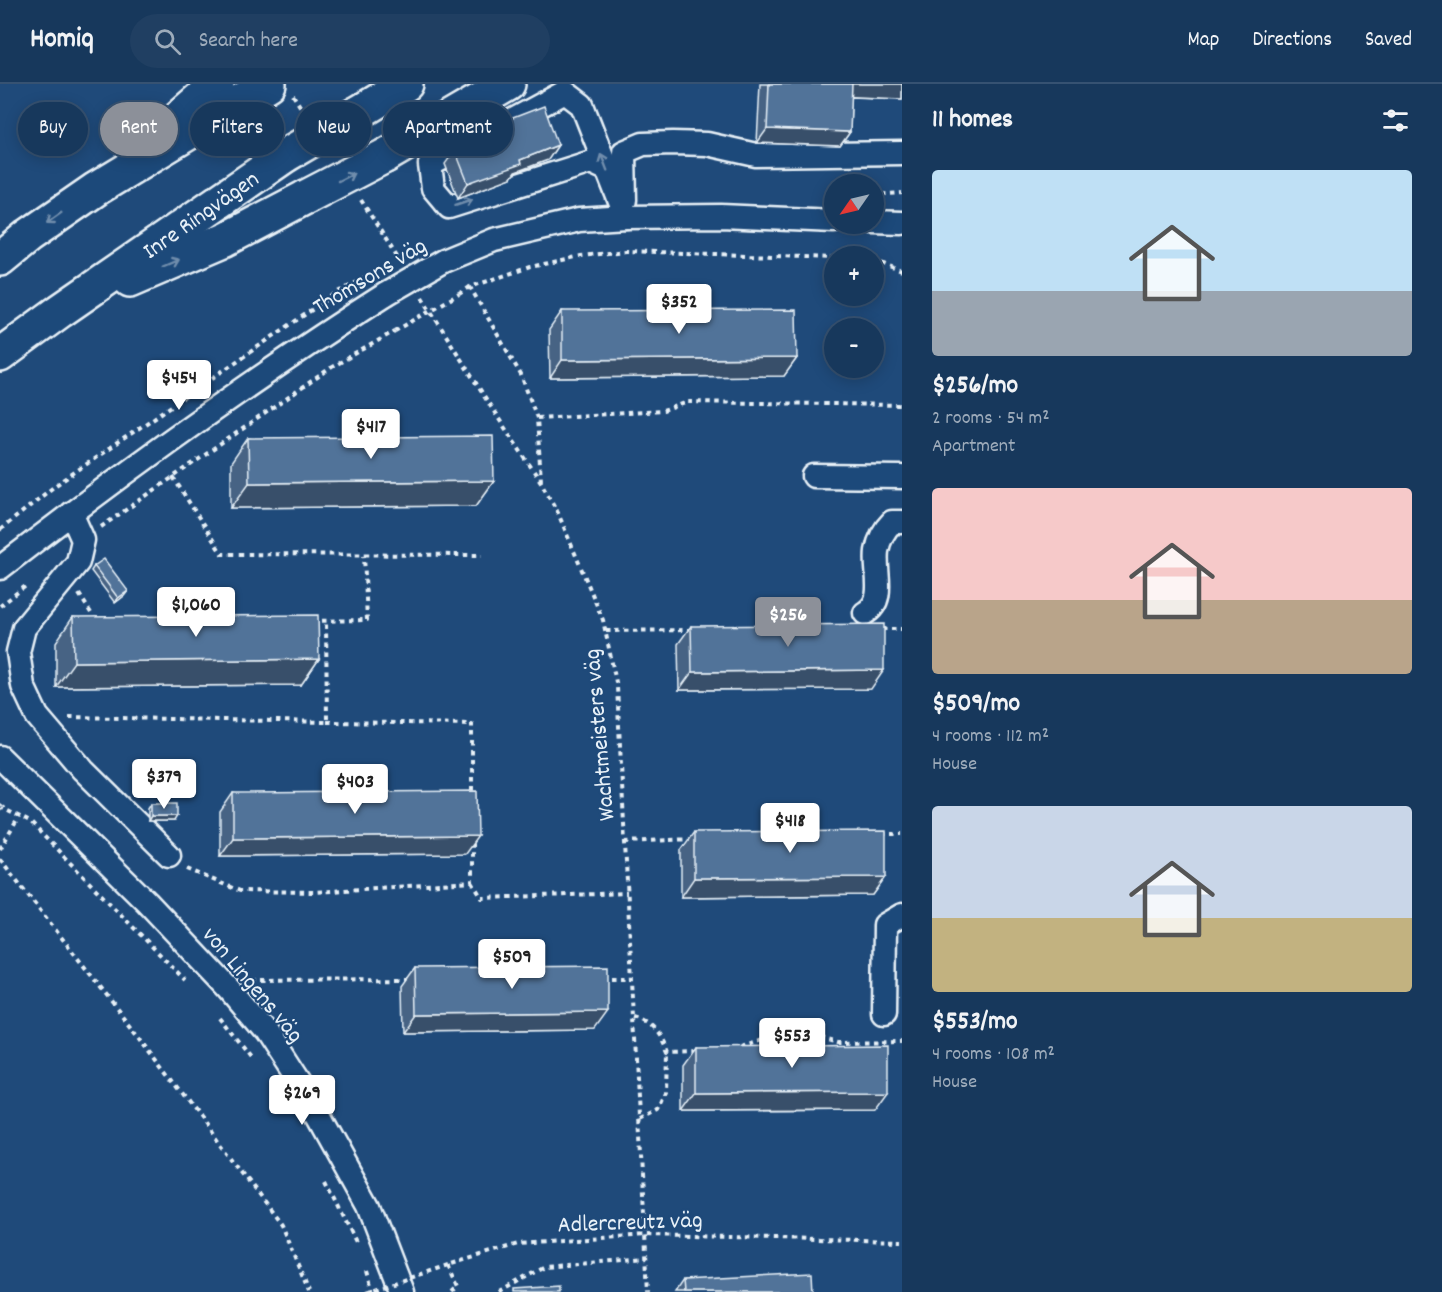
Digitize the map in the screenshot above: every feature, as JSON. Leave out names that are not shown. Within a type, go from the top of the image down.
[{"type":"highway","points":[[96,189],[217,84]]},
{"type":"highway","name":"Inre Ringvägen","points":[[0,355],[286,155],[406,84]]},
{"type":"highway","points":[[60,311],[226,239],[385,156],[508,84]]},
{"type":"highway","points":[[0,259],[28,236],[96,189],[269,92]]},
{"type":"street","points":[[606,169],[591,162],[449,207],[433,188],[430,165],[565,92],[582,105],[626,217]]},
{"type":"street","points":[[626,217],[624,152],[643,144],[673,142],[707,144],[756,154],[902,153]]},
{"type":"street","name":"Thomsons väg","points":[[0,568],[71,513],[314,340],[443,261],[494,240],[579,220],[720,216],[824,220]]},
{"type":"street","points":[[884,222],[902,223]]},
{"type":"street","points":[[814,476],[902,477]]},
{"type":"street","points":[[71,513],[83,540],[78,562],[24,628],[18,652],[23,686],[37,716],[83,770],[169,855]]},
{"type":"street","points":[[872,621],[879,587],[877,552],[883,531],[892,522],[902,522]]},
{"type":"street","name":"von Lingens väg","points":[[0,757],[147,902],[229,989],[265,1032],[317,1112],[369,1206],[402,1292]]},
{"type":"street","points":[[884,1014],[885,925],[902,915]]},
{"type":"path","points":[[269,92],[296,112]]},
{"type":"path","points":[[356,192],[400,261]]},
{"type":"path","points":[[884,194],[902,193]]},
{"type":"path","points":[[83,540],[332,367],[471,287],[530,267],[581,256],[626,251],[824,258]]},
{"type":"path","points":[[884,264],[902,271]]},
{"type":"path","points":[[0,530],[56,485],[326,301],[362,279]]},
{"type":"path","points":[[471,287],[521,375],[537,418],[541,482]]},
{"type":"path","name":"Wachtmeisters väg","points":[[418,290],[541,482],[580,562],[606,631],[617,687],[648,1292]]},
{"type":"path","points":[[537,418],[663,411],[688,402],[902,405]]},
{"type":"path","points":[[173,477],[222,554],[482,555]]},
{"type":"path","points":[[302,622],[367,620],[364,555]]},
{"type":"path","points":[[66,576],[100,626],[89,626]]},
{"type":"path","points":[[0,606],[28,584]]},
{"type":"path","points":[[326,621],[327,722]]},
{"type":"path","points":[[872,621],[902,629]]},
{"type":"path","points":[[606,631],[700,630]]},
{"type":"path","points":[[37,716],[472,724],[472,803]]},
{"type":"path","points":[[0,849],[19,817],[39,797]]},
{"type":"path","points":[[0,807],[30,822],[187,982]]},
{"type":"path","points":[[878,834],[902,834]]},
{"type":"path","points":[[472,837],[472,882],[482,898],[627,893]]},
{"type":"path","points":[[625,842],[696,839]]},
{"type":"path","points":[[169,855],[189,871],[240,891],[314,892],[472,882]]},
{"type":"path","points":[[0,859],[138,1035],[281,1225],[309,1292]]},
{"type":"path","points":[[596,978],[632,978]]},
{"type":"path","points":[[229,989],[251,980],[418,979]]},
{"type":"path","points":[[219,1016],[256,1063]]},
{"type":"path","points":[[634,1017],[646,1021],[660,1035],[667,1052],[666,1093],[658,1110],[640,1119]]},
{"type":"path","points":[[731,1050],[763,1041],[817,1036],[838,1042],[902,1041]]},
{"type":"path","points":[[667,1052],[701,1051]]},
{"type":"path","points":[[323,1174],[357,1245]]},
{"type":"path","name":"Adlercreutz väg","points":[[367,1292],[448,1264],[518,1244],[646,1235],[902,1241]]},
{"type":"path","points":[[499,1292],[544,1268],[648,1258]]},
{"type":"path","points":[[448,1264],[458,1286],[452,1292]]},
{"type":"path","points":[[365,1265],[373,1292]]},
{"type":"building","points":[[769,84],[852,84],[850,132],[767,129]]},
{"type":"building","points":[[544,106],[558,145],[520,160],[521,164],[468,183],[457,156],[513,156],[513,118]]},
{"type":"building","points":[[796,310],[797,358],[562,360],[562,311]]},
{"type":"building","points":[[493,436],[494,481],[249,483],[248,438]]},
{"type":"building","points":[[104,559],[128,591],[118,598],[94,566]]},
{"type":"building","points":[[318,615],[319,659],[74,662],[73,617]]},
{"type":"building","points":[[884,624],[884,670],[692,672],[691,626]]},
{"type":"building","points":[[477,791],[478,836],[233,838],[233,793]]},
{"type":"building","points":[[151,803],[177,803],[177,816],[151,816]]},
{"type":"building","points":[[886,831],[886,877],[694,878],[694,832]]},
{"type":"building","points":[[608,966],[608,1012],[416,1014],[415,968]]},
{"type":"building","points":[[888,1045],[888,1092],[696,1093],[696,1047]]},
{"type":"building","points":[[812,1273],[813,1292],[684,1292],[683,1280]]},
{"type":"building","points":[[559,1286],[559,1292],[514,1292],[514,1289]]}]
